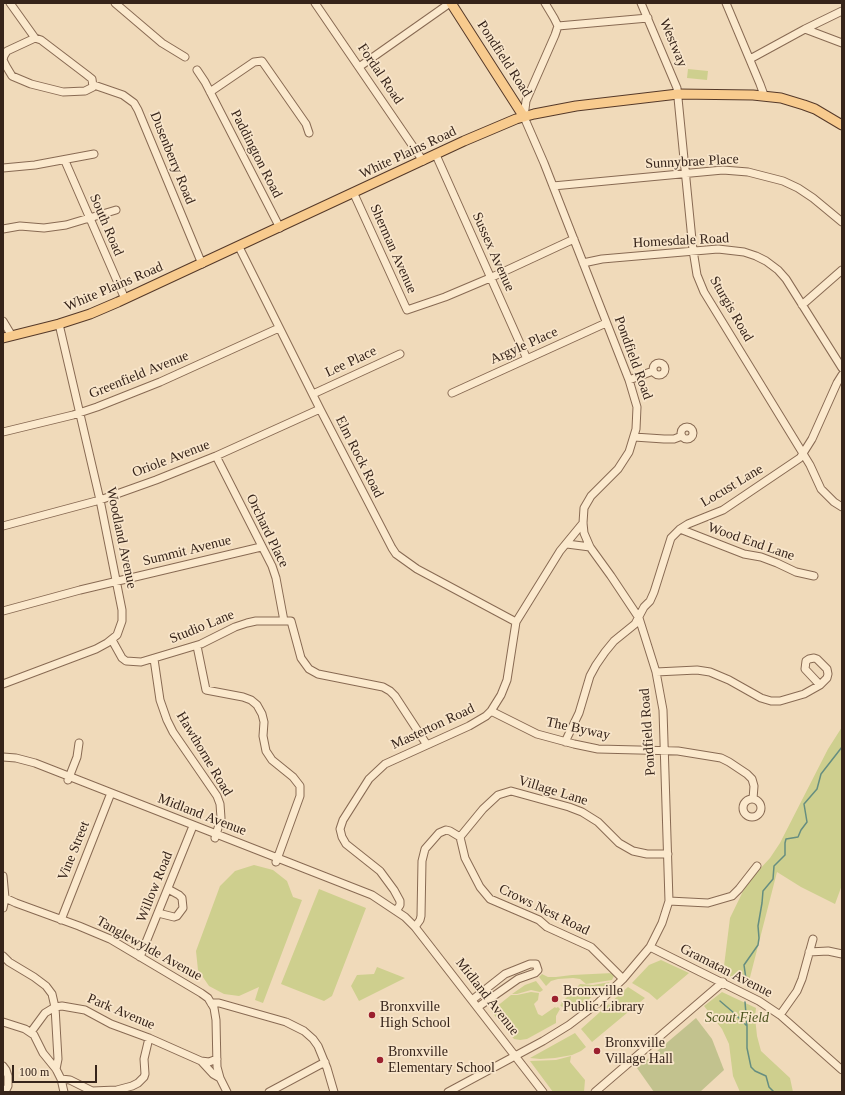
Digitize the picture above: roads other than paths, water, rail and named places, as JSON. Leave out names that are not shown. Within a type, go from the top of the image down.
[{"type":"main road","name":"Pondfield Road","points":[[451,3],[524,117]]},
{"type":"main road","name":"White Plains Road","points":[[7,337],[60,324],[90,314],[354,194],[489,130],[524,117],[555,109],[678,94],[764,95],[781,98],[804,105],[842,125]]},
{"type":"street","points":[[10,3],[35,38],[41,40],[72,62],[92,79],[94,85],[91,89],[85,91],[68,92],[31,84],[12,76],[3,60],[7,51],[35,38]]},
{"type":"street","points":[[115,3],[162,43],[185,57]]},
{"type":"street","name":"Fordal Road","points":[[315,3],[423,161]]},
{"type":"street","points":[[359,67],[451,3]]},
{"type":"street","points":[[524,117],[526,100],[558,26],[545,3]]},
{"type":"street","name":"Westway","points":[[641,3],[677,88],[678,94]]},
{"type":"street","points":[[726,3],[764,95]]},
{"type":"street","points":[[750,59],[842,11]]},
{"type":"street","points":[[558,26],[648,18]]},
{"type":"street","points":[[805,29],[842,43]]},
{"type":"street","points":[[210,92],[254,62],[262,61],[306,124],[309,133]]},
{"type":"street","name":"Paddington Road","points":[[197,70],[210,92],[280,228]]},
{"type":"street","name":"Dusenberry Road","points":[[94,85],[123,95],[134,103],[202,264]]},
{"type":"street","name":"Sturgis Road","points":[[678,94],[693,250],[697,275],[704,292],[804,454],[821,490],[842,507]]},
{"type":"street","name":"Pondfield Road","points":[[448,1092],[516,1056],[569,1025],[586,1013],[623,979],[650,947],[662,923],[669,901],[663,710],[656,672],[639,618],[612,576],[590,547],[584,533],[583,523],[584,508],[591,496],[618,468],[629,452],[636,429],[637,407],[629,380],[553,186],[524,117]]},
{"type":"street","points":[[3,168],[65,161],[94,154]]},
{"type":"street","name":"Sussex Avenue","points":[[436,154],[527,359]]},
{"type":"street","name":"South Road","points":[[65,161],[125,299]]},
{"type":"street","name":"Sunnybrae Place","points":[[553,186],[723,170],[748,172],[765,176],[798,188],[813,198],[842,222]]},
{"type":"street","name":"Sherman Avenue","points":[[354,194],[407,310],[490,278]]},
{"type":"street","points":[[3,228],[20,226],[52,227],[66,225],[116,210]]},
{"type":"street","points":[[490,278],[574,239]]},
{"type":"street","name":"Elm Rock Road","points":[[239,247],[320,409],[396,554],[417,569],[516,622]]},
{"type":"street","name":"Homesdale Road","points":[[583,263],[602,259],[693,250],[718,249],[744,252],[766,261],[778,270],[786,279],[842,368]]},
{"type":"street","points":[[802,305],[842,270]]},
{"type":"street","points":[[3,321],[7,337]]},
{"type":"street","name":"Argyle Place","points":[[452,393],[606,323]]},
{"type":"street","name":"Woodland Avenue","points":[[60,324],[100,500],[122,610],[122,621],[117,635],[112,640]]},
{"type":"street","name":"Greenfield Avenue","points":[[3,432],[80,413],[160,382],[279,328]]},
{"type":"street","name":"Lee Place","points":[[313,394],[400,354]]},
{"type":"street","points":[[629,380],[653,371]]},
{"type":"street","name":"Locust Lane","points":[[565,742],[579,713],[590,676],[596,665],[614,640],[635,624],[654,592],[671,538],[680,529],[688,524],[724,510],[800,458],[804,454],[821,422],[837,383],[842,375]]},
{"type":"street","name":"Oriole Avenue","points":[[3,526],[100,500],[156,480],[216,456],[320,409]]},
{"type":"street","points":[[634,438],[664,439],[682,436]]},
{"type":"street","name":"Orchard Place","points":[[216,456],[274,572],[287,621],[301,658],[309,669],[318,674],[383,687],[390,690],[396,696],[426,745]]},
{"type":"street","name":"Masterton Road","points":[[396,911],[400,905],[400,901],[380,871],[346,844],[342,837],[340,828],[343,820],[369,779],[385,764],[478,721],[491,711],[501,695],[507,680],[516,622],[548,569],[583,523]]},
{"type":"street","name":"Wood End Lane","points":[[680,529],[744,554],[761,557],[796,572],[814,576]]},
{"type":"street","points":[[567,544],[590,547]]},
{"type":"street","name":"Summit Avenue","points":[[3,611],[73,592],[261,547]]},
{"type":"street","name":"Studio Lane","points":[[112,640],[122,658],[126,661],[141,662],[196,646],[235,627],[247,623],[287,621]]},
{"type":"street","points":[[3,684],[96,649],[112,640]]},
{"type":"street","points":[[196,646],[206,690],[243,697],[251,700],[257,705],[264,722],[263,736],[266,751],[272,760],[293,777],[300,786],[300,796],[277,860]]},
{"type":"street","name":"Hawthorne Road","points":[[154,659],[160,700],[167,720],[173,732],[217,796],[220,804],[221,818],[216,836]]},
{"type":"street","points":[[656,672],[697,670],[710,672],[729,680],[761,698],[771,701],[786,700],[804,694],[820,685]]},
{"type":"street","name":"The Byway","points":[[491,711],[537,734],[598,749],[665,751],[692,753],[721,758],[747,774],[752,779],[754,786],[753,799]]},
{"type":"street","points":[[69,778],[77,757],[79,743]]},
{"type":"street","name":"Midland Avenue","points":[[3,757],[16,758],[35,763],[192,828],[277,860],[396,911],[405,917],[415,927],[543,1092]]},
{"type":"street","name":"Midland Avenue","points":[[3,762],[33,767],[69,778]]},
{"type":"street","name":"Village Lane","points":[[460,837],[483,809],[498,795],[511,791],[582,812],[598,822],[619,842],[633,852],[668,854]]},
{"type":"street","name":"Vine Street","points":[[61,920],[110,795]]},
{"type":"street","name":"Willow Road","points":[[140,958],[192,828]]},
{"type":"street","points":[[415,927],[421,916],[422,861],[425,849],[438,833],[442,831],[450,831],[460,837]]},
{"type":"street","name":"Crows Nest Road","points":[[460,837],[465,858],[471,871],[480,887],[490,899],[539,920],[547,927],[591,947],[623,979]]},
{"type":"street","points":[[669,901],[708,903],[732,896],[739,890],[757,866]]},
{"type":"street","points":[[3,876],[3,908]]},
{"type":"street","points":[[158,913],[174,917],[177,916],[183,908],[182,898],[168,889]]},
{"type":"street","name":"Tanglewylde Avenue","points":[[4,897],[110,939],[140,958],[201,992],[211,1003]]},
{"type":"street","points":[[780,1015],[797,991],[802,979],[813,939]]},
{"type":"street","name":"Gramatan Avenue","points":[[650,947],[759,1001],[780,1015],[842,1070]]},
{"type":"street","points":[[809,952],[828,951],[842,954]]},
{"type":"street","points":[[3,956],[9,962],[46,986],[52,994],[55,1007],[58,1059],[56,1069]]},
{"type":"street","points":[[472,1000],[506,974],[533,963],[536,964],[538,970],[520,978],[478,1007]]},
{"type":"street","points":[[516,969],[520,978]]},
{"type":"street","points":[[595,1092],[723,982]]},
{"type":"street","points":[[211,1003],[214,1008],[216,1020],[217,1059],[220,1078],[227,1092]]},
{"type":"street","points":[[211,1003],[219,1003],[286,1022],[308,1034],[316,1042],[325,1062],[334,1092]]},
{"type":"street","name":"Park Avenue","points":[[55,1007],[62,1006],[85,1010],[111,1024],[149,1038],[201,1061],[213,1074],[220,1078]]},
{"type":"street","points":[[31,1032],[45,1013],[55,1007]]},
{"type":"street","points":[[3,1022],[31,1032],[43,1053],[56,1069],[61,1079],[64,1092]]},
{"type":"street","points":[[61,1079],[65,1078],[92,1091],[117,1090],[132,1086],[144,1077],[144,1058],[149,1038]]},
{"type":"street","points":[[201,1061],[209,1062],[217,1059]]},
{"type":"street","points":[[269,1092],[325,1062]]},
{"type":"street","points":[[3,1066],[6,1070],[8,1080],[5,1092]]},
{"type":"waterway","points":[[747,986],[744,965],[758,945],[758,926],[763,891],[773,879],[774,866],[785,855],[786,839],[798,837],[807,822],[804,804],[817,789],[821,774],[842,747]]},
{"type":"waterway","points":[[720,1001],[747,1026]]},
{"type":"waterway","points":[[745,1002],[747,1048],[751,1067],[755,1071],[766,1076],[769,1087],[774,1092]]},
{"type":"place","name":"Bronxville Public Library","points":[[555,999]]},
{"type":"place","name":"Bronxville High School","points":[[372,1015]]},
{"type":"place","name":"Bronxville Village Hall","points":[[597,1051]]},
{"type":"place","name":"Bronxville Elementary School","points":[[380,1060]]},
{"type":"park label","name":"Scout Field","points":[[737,1018]]}]
